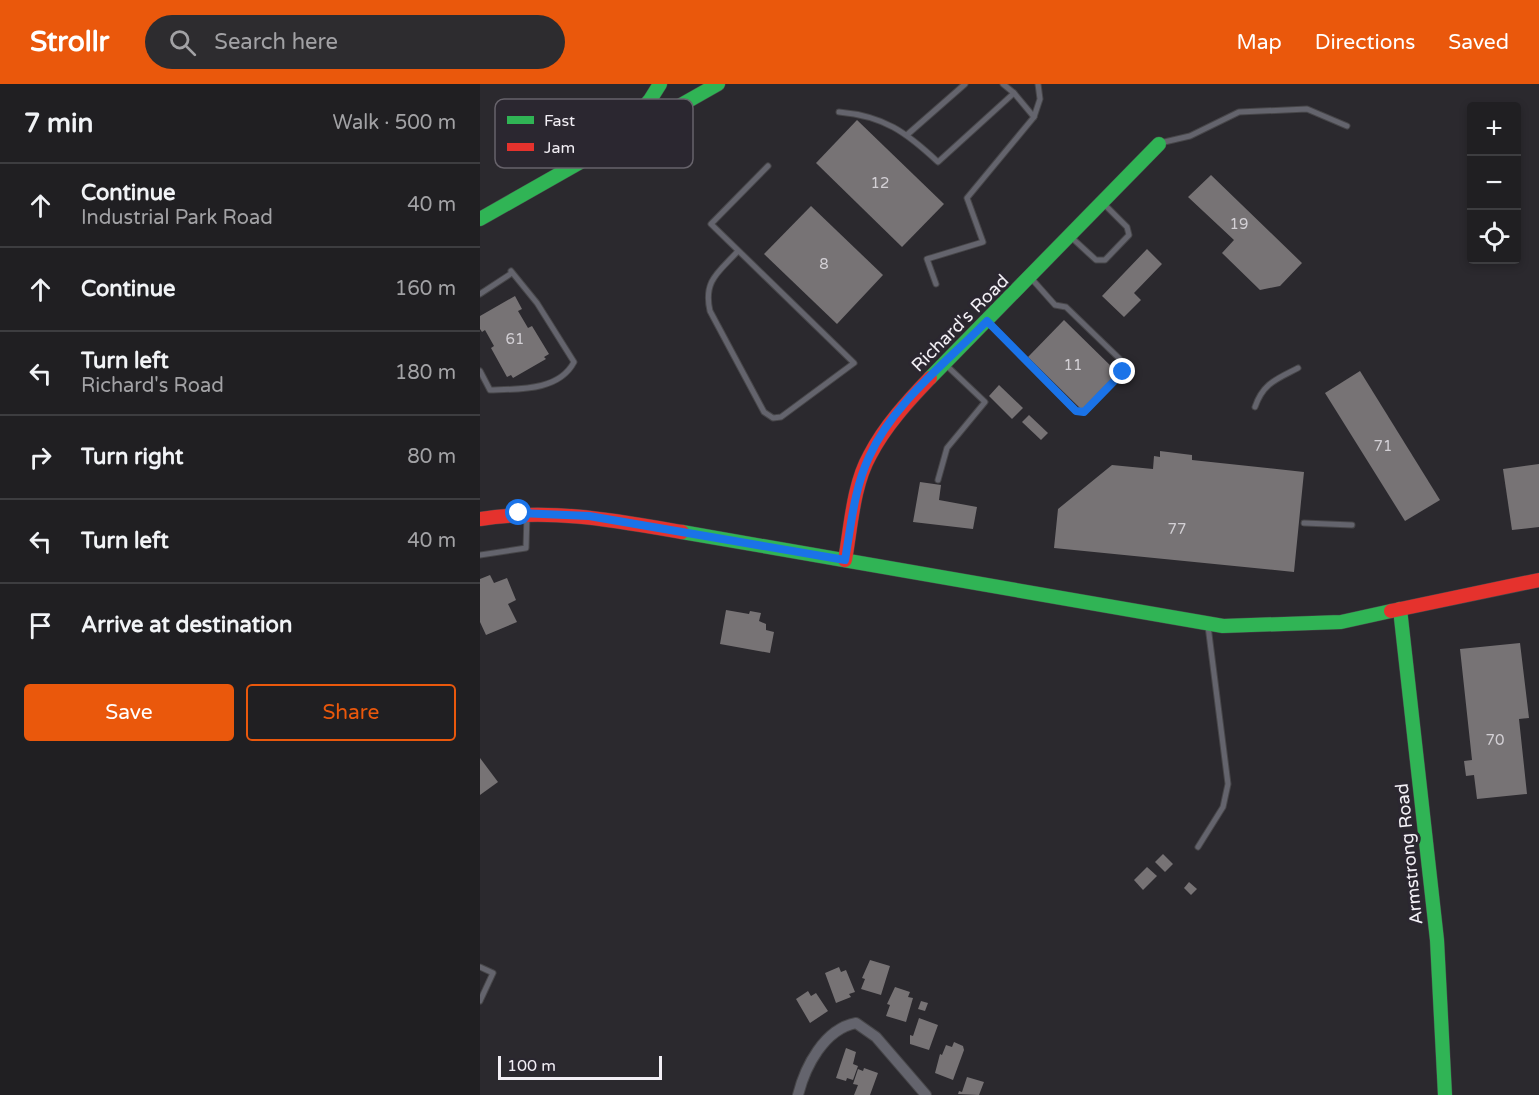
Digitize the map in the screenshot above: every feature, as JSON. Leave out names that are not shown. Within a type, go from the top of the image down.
[{"type":"main road","points":[[651,99],[660,84]]},
{"type":"main road","points":[[691,99],[718,84]]},
{"type":"main road","name":"Richard's Road","points":[[845,560],[854,508],[869,456],[903,406],[1071,237],[1159,144]]},
{"type":"main road","points":[[480,219],[569,168]]},
{"type":"main road","points":[[480,519],[527,513],[589,516],[1208,624],[1255,627],[1341,622],[1539,580]]},
{"type":"main road","name":"Armstrong Road","points":[[1400,609],[1437,940],[1445,1095]]},
{"type":"street","points":[[798,1095],[807,1068],[820,1049],[841,1029],[856,1023],[876,1037],[926,1095]]},
{"type":"lane","points":[[908,134],[964,84]]},
{"type":"lane","points":[[1003,84],[1014,93],[1034,117]]},
{"type":"lane","points":[[936,284],[927,259],[983,242],[967,198],[1034,117],[1040,99],[1038,84]]},
{"type":"lane","points":[[839,112],[863,114],[908,134],[938,162],[1014,93]]},
{"type":"lane","points":[[1159,144],[1190,136],[1239,112],[1307,109],[1347,126]]},
{"type":"lane","points":[[738,251],[709,285],[706,296],[710,310],[764,412],[773,418],[781,417],[854,363],[711,224],[768,166]]},
{"type":"lane","points":[[1071,237],[1096,260],[1105,260],[1129,235],[1127,227],[1102,203]]},
{"type":"lane","points":[[480,294],[512,272],[537,303],[574,362],[569,372],[557,380],[529,388],[490,390],[480,371]]},
{"type":"lane","points":[[987,321],[1076,411],[1084,412],[1123,372],[1125,364],[1066,307],[1055,305],[1030,277]]},
{"type":"lane","points":[[938,480],[946,448],[986,402],[945,364]]},
{"type":"lane","points":[[1255,407],[1260,393],[1272,381],[1298,368]]},
{"type":"lane","points":[[480,555],[525,548],[527,513]]},
{"type":"lane","points":[[1304,523],[1352,525]]},
{"type":"lane","points":[[1198,847],[1223,807],[1228,784],[1208,624]]},
{"type":"lane","points":[[480,966],[493,973],[480,1001]]},
{"type":"building","points":[[857,120],[944,204],[902,247],[816,163]]},
{"type":"building","points":[[1211,175],[1302,263],[1280,286],[1260,290],[1222,253],[1234,240],[1188,197]]},
{"type":"building","points":[[811,206],[883,275],[837,324],[764,254]]},
{"type":"building","points":[[1147,249],[1162,264],[1134,293],[1141,300],[1124,317],[1102,296]]},
{"type":"building","points":[[515,296],[522,309],[518,311],[528,328],[532,326],[549,354],[544,357],[546,359],[513,378],[511,375],[507,377],[491,348],[494,346],[485,330],[482,332],[480,329],[480,316]]},
{"type":"building","points":[[1064,320],[1119,374],[1083,411],[1028,357]]},
{"type":"building","points":[[1360,371],[1440,500],[1405,521],[1325,393]]},
{"type":"building","points":[[999,385],[1023,408],[1012,419],[989,396]]},
{"type":"building","points":[[1029,415],[1048,433],[1041,440],[1022,422]]},
{"type":"building","points":[[1160,451],[1192,455],[1192,460],[1304,472],[1294,572],[1054,548],[1058,509],[1112,465],[1153,469],[1154,456],[1160,457]]},
{"type":"building","points":[[1539,464],[1539,527],[1512,530],[1503,469]]},
{"type":"building","points":[[920,482],[941,485],[939,500],[977,507],[973,529],[913,522]]},
{"type":"building","points":[[490,575],[494,583],[507,578],[516,600],[508,604],[517,622],[486,635],[480,622],[480,579]]},
{"type":"building","points":[[726,610],[749,614],[750,611],[761,613],[759,621],[766,624],[766,630],[774,632],[770,653],[720,644]]},
{"type":"building","points":[[1520,643],[1529,718],[1519,719],[1527,794],[1477,799],[1474,775],[1466,776],[1464,761],[1472,760],[1460,649]]},
{"type":"building","points":[[480,758],[498,782],[480,795]]},
{"type":"building","points":[[1163,854],[1173,864],[1165,872],[1155,862]]},
{"type":"building","points":[[1147,867],[1157,876],[1143,890],[1134,880]]},
{"type":"building","points":[[1189,882],[1197,889],[1191,895],[1184,888]]},
{"type":"building","points":[[870,960],[890,966],[881,995],[861,989],[865,979],[862,978]]},
{"type":"building","points":[[839,967],[841,972],[846,970],[855,992],[849,994],[851,997],[836,1003],[825,973]]},
{"type":"building","points":[[895,987],[910,992],[908,997],[913,998],[906,1022],[886,1016],[890,1005],[887,1004]]},
{"type":"building","points":[[808,991],[811,996],[816,993],[828,1011],[810,1023],[796,999]]},
{"type":"building","points":[[921,1001],[928,1003],[925,1011],[918,1009]]},
{"type":"building","points":[[919,1018],[938,1025],[929,1050],[910,1044],[910,1035],[913,1036]]},
{"type":"building","points":[[954,1042],[963,1046],[964,1050],[953,1080],[935,1073],[940,1054],[942,1055],[946,1045],[952,1047]]},
{"type":"building","points":[[846,1048],[856,1052],[853,1064],[858,1066],[853,1080],[847,1078],[846,1081],[836,1078]]},
{"type":"building","points":[[864,1068],[878,1073],[870,1095],[854,1095],[858,1085],[853,1084],[858,1069],[863,1071]]},
{"type":"building","points":[[967,1077],[984,1082],[979,1095],[958,1094],[959,1091],[962,1092]]},
{"type":"traffic: fast","points":[[651,99],[660,84]]},
{"type":"traffic: fast","points":[[692,99],[718,84]]},
{"type":"traffic: fast","points":[[930,378],[1159,144]]},
{"type":"traffic: fast","points":[[480,219],[570,168]]},
{"type":"traffic: fast","points":[[682,532],[1223,626],[1341,622],[1391,611]]},
{"type":"traffic: fast","points":[[1400,609],[1437,940],[1445,1095]]},
{"type":"traffic: jam","points":[[845,560],[856,493],[864,467],[890,424],[930,378]]},
{"type":"traffic: jam","points":[[480,519],[557,515],[682,532]]},
{"type":"traffic: jam","points":[[1391,611],[1539,580]]},
{"type":"route","points":[[519,513],[589,516],[845,560],[854,508],[869,456],[903,406],[987,321],[1007,339],[1013,350],[1076,411],[1084,412],[1123,372]]}]
